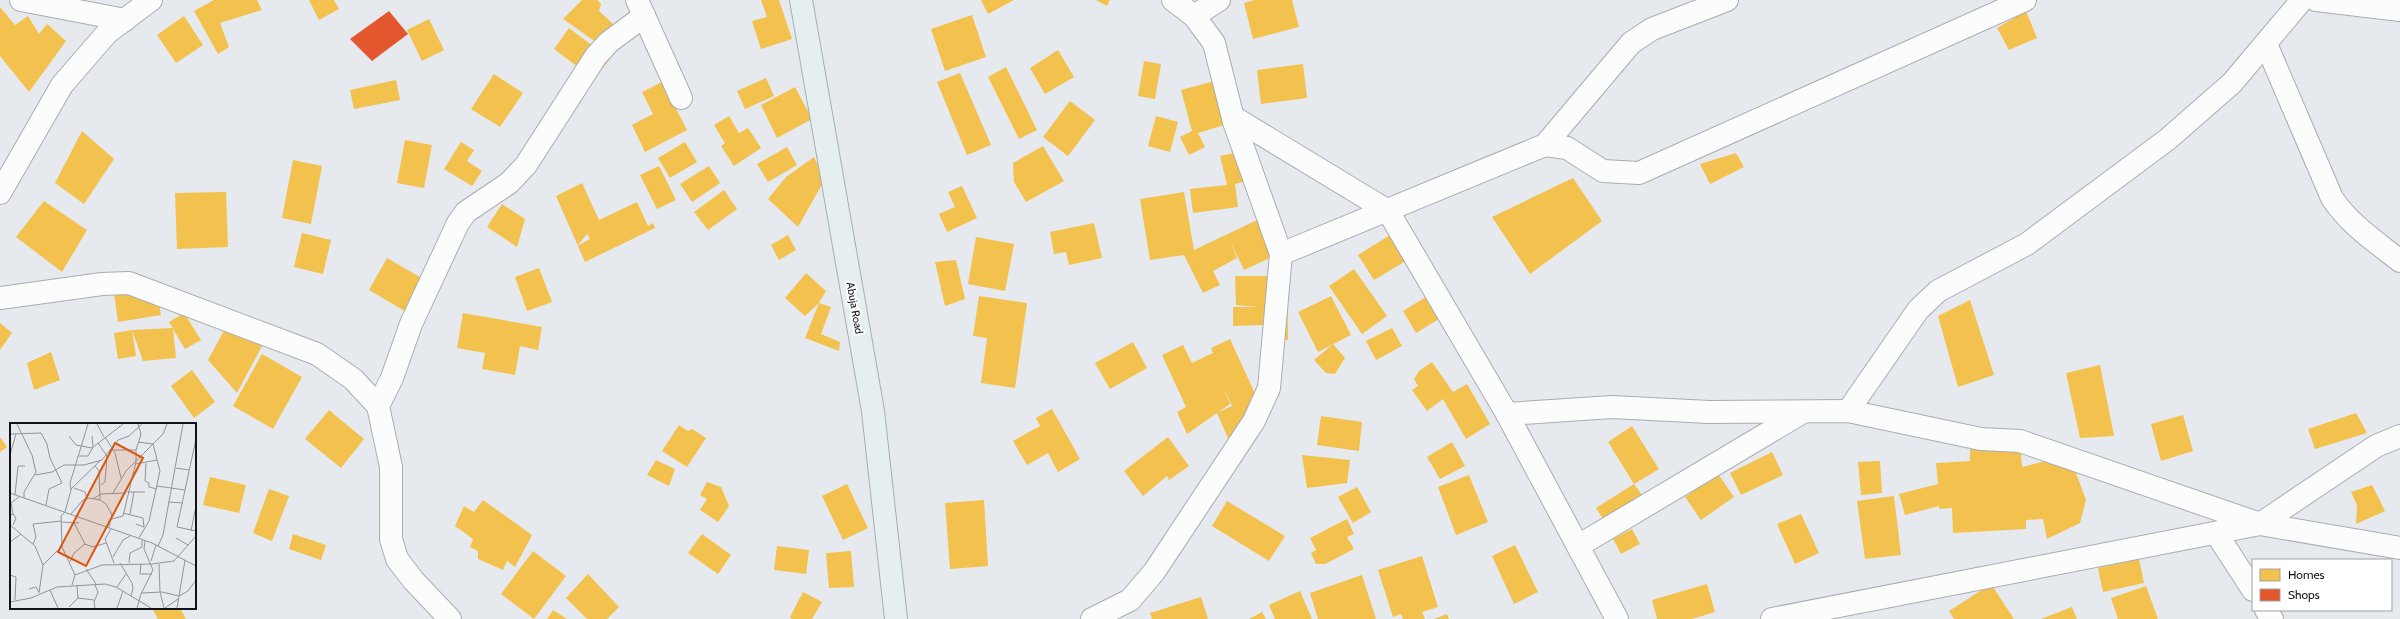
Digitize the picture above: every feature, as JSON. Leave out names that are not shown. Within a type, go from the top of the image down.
[{"type":"main road","name":"Abuja Road","points":[[801,0],[873,411],[896,619]]},
{"type":"street","points":[[21,0],[125,20]]},
{"type":"street","points":[[0,193],[62,85],[108,33],[151,0]]},
{"type":"street","points":[[1092,619],[1130,600],[1154,572],[1254,421],[1269,388],[1281,254],[1233,117],[1214,43],[1194,16],[1174,0]]},
{"type":"street","points":[[1194,16],[1219,0]]},
{"type":"street","points":[[1281,254],[1545,145],[1631,43],[1652,28],[1727,0]]},
{"type":"street","points":[[1545,145],[1567,148],[1603,171],[1639,173],[2025,0]]},
{"type":"street","points":[[1848,411],[1918,310],[1938,291],[2027,244],[2168,139],[2232,83],[2302,0]]},
{"type":"street","points":[[2316,0],[2400,10]]},
{"type":"street","points":[[378,406],[392,378],[411,324],[458,223],[466,212],[509,183],[526,165],[596,56],[641,8],[681,98]]},
{"type":"street","points":[[2266,44],[2332,198],[2340,211],[2400,261]]},
{"type":"street","points":[[1233,117],[1388,211],[1507,414],[1616,619]]},
{"type":"street","points":[[0,298],[102,284],[129,283],[316,354],[353,379],[378,406],[391,467],[391,538],[397,560],[413,580],[450,619]]},
{"type":"street","points":[[1507,414],[1612,407],[1709,412],[1848,411],[1981,439],[2020,441],[2260,524],[2400,548]]},
{"type":"street","points":[[1578,546],[1805,411]]},
{"type":"street","points":[[1772,619],[2260,524],[2376,446],[2400,436]]},
{"type":"street","points":[[2216,532],[2252,588]]},
{"type":"building: Homes","points":[[214,0],[257,0],[262,10],[220,23],[229,47],[218,54],[194,11]]},
{"type":"building: Homes","points":[[309,0],[334,0],[339,9],[319,20]]},
{"type":"building: Homes","points":[[582,0],[597,0],[601,4],[599,11],[625,35],[610,52],[563,19]]},
{"type":"building: Homes","points":[[761,0],[779,0],[792,39],[761,49],[752,21],[767,17]]},
{"type":"building: Homes","points":[[981,0],[1014,0],[988,14]]},
{"type":"building: Homes","points":[[1096,0],[1110,0],[1107,6]]},
{"type":"building: Homes","points":[[1255,0],[1292,0],[1299,27],[1253,39],[1244,3]]},
{"type":"building: Homes","points":[[0,7],[15,25],[28,16],[39,34],[47,24],[66,41],[29,92],[0,56]]},
{"type":"building: Homes","points":[[2026,11],[2037,38],[2009,50],[1997,28]]},
{"type":"building: Homes","points":[[972,15],[986,57],[945,71],[931,29]]},
{"type":"building: Homes","points":[[184,16],[203,45],[176,63],[157,35]]},
{"type":"building: Homes","points":[[429,19],[444,50],[422,61],[407,30]]},
{"type":"building: Homes","points":[[569,28],[610,59],[594,79],[554,49]]},
{"type":"building: Homes","points":[[1058,50],[1074,77],[1045,94],[1030,68]]},
{"type":"building: Homes","points":[[1144,61],[1161,64],[1155,99],[1138,96]]},
{"type":"building: Homes","points":[[1303,64],[1307,98],[1261,104],[1257,70]]},
{"type":"building: Homes","points":[[1006,67],[1037,130],[1019,139],[988,77]]},
{"type":"building: Homes","points":[[960,73],[991,145],[967,155],[937,82]]},
{"type":"building: Homes","points":[[494,74],[523,93],[500,127],[471,109]]},
{"type":"building: Homes","points":[[766,78],[774,96],[745,109],[737,91]]},
{"type":"building: Homes","points":[[1222,79],[1234,122],[1198,133],[1205,147],[1189,155],[1180,137],[1192,131],[1181,90]]},
{"type":"building: Homes","points":[[396,80],[400,100],[354,109],[350,90]]},
{"type":"building: Homes","points":[[662,82],[687,130],[645,152],[632,125],[653,114],[642,92]]},
{"type":"building: Homes","points":[[795,87],[812,119],[777,138],[761,105]]},
{"type":"building: Homes","points":[[1070,101],[1095,120],[1068,156],[1043,137]]},
{"type":"building: Homes","points":[[729,116],[739,133],[748,128],[761,148],[734,166],[721,146],[725,143],[714,125]]},
{"type":"building: Homes","points":[[1156,116],[1178,122],[1170,152],[1148,146]]},
{"type":"building: Homes","points":[[82,131],[114,159],[84,204],[55,183]]},
{"type":"building: Homes","points":[[405,140],[432,145],[424,188],[397,183]]},
{"type":"building: Homes","points":[[461,142],[474,150],[467,161],[482,171],[472,186],[444,169]]},
{"type":"building: Homes","points":[[685,142],[697,162],[670,178],[658,158]]},
{"type":"building: Homes","points":[[1043,146],[1064,181],[1026,202],[1014,182],[1013,163]]},
{"type":"building: Homes","points":[[787,147],[797,165],[768,182],[757,164]]},
{"type":"building: Homes","points":[[1248,150],[1254,179],[1235,184],[1238,207],[1193,213],[1190,189],[1227,185],[1220,156]]},
{"type":"building: Homes","points":[[1736,153],[1744,167],[1710,184],[1700,164]]},
{"type":"building: Homes","points":[[814,157],[825,179],[798,227],[768,199],[786,177]]},
{"type":"building: Homes","points":[[293,160],[322,166],[311,224],[282,218]]},
{"type":"building: Homes","points":[[659,166],[676,200],[657,209],[640,175]]},
{"type":"building: Homes","points":[[709,166],[720,183],[692,202],[680,184]]},
{"type":"building: Homes","points":[[1573,178],[1602,221],[1530,274],[1492,217]]},
{"type":"building: Homes","points":[[582,183],[599,220],[637,202],[648,226],[653,223],[655,228],[585,262],[578,246],[590,239],[587,234],[578,245],[556,196]]},
{"type":"building: Homes","points":[[962,186],[977,218],[947,232],[939,214],[955,207],[948,192]]},
{"type":"building: Homes","points":[[724,190],[737,209],[708,230],[694,212]]},
{"type":"building: Homes","points":[[226,192],[228,247],[177,249],[175,193]]},
{"type":"building: Homes","points":[[1184,192],[1194,250],[1272,213],[1289,249],[1244,270],[1230,241],[1237,258],[1213,271],[1220,285],[1203,293],[1184,255],[1150,260],[1140,199]]},
{"type":"building: Homes","points":[[44,201],[87,230],[62,272],[16,237]]},
{"type":"building: Homes","points":[[502,204],[525,219],[517,247],[487,227]]},
{"type":"building: Homes","points":[[1094,223],[1102,258],[1069,265],[1066,252],[1054,254],[1050,232]]},
{"type":"building: Homes","points":[[1403,227],[1419,253],[1374,280],[1358,255]]},
{"type":"building: Homes","points":[[302,233],[331,240],[323,274],[294,267]]},
{"type":"building: Homes","points":[[788,235],[796,250],[779,260],[771,245]]},
{"type":"building: Homes","points":[[976,237],[1014,244],[1005,291],[968,284]]},
{"type":"building: Homes","points":[[387,258],[437,287],[418,319],[369,290]]},
{"type":"building: Homes","points":[[956,260],[965,299],[945,306],[935,262]]},
{"type":"building: Homes","points":[[539,268],[552,302],[527,311],[515,277]]},
{"type":"building: Homes","points":[[1354,269],[1387,316],[1362,334],[1329,286]]},
{"type":"building: Homes","points":[[806,273],[826,291],[819,303],[805,316],[785,298]]},
{"type":"building: Homes","points":[[1235,276],[1287,276],[1288,340],[1266,340],[1263,313],[1263,325],[1233,326],[1233,307],[1259,307],[1236,305]]},
{"type":"building: Homes","points":[[156,287],[161,315],[118,322],[114,293]]},
{"type":"building: Homes","points":[[1439,289],[1452,311],[1416,333],[1403,311]]},
{"type":"building: Homes","points":[[979,296],[1027,303],[1015,388],[981,383],[987,338],[973,336]]},
{"type":"building: Homes","points":[[1331,296],[1351,335],[1318,352],[1298,312]]},
{"type":"building: Homes","points":[[1970,300],[1994,375],[1958,387],[1938,316]]},
{"type":"building: Homes","points":[[819,303],[831,307],[821,334],[840,342],[839,351],[805,338]]},
{"type":"building: Homes","points":[[184,313],[201,340],[185,349],[173,329],[176,358],[143,361],[132,330],[173,328],[169,322]]},
{"type":"building: Homes","points":[[463,313],[542,327],[538,350],[520,346],[515,375],[482,369],[485,353],[457,348]]},
{"type":"building: Homes","points":[[0,323],[12,333],[0,350]]},
{"type":"building: Homes","points":[[226,327],[262,346],[237,393],[208,360]]},
{"type":"building: Homes","points":[[1392,328],[1402,346],[1376,360],[1366,341]]},
{"type":"building: Homes","points":[[132,330],[136,356],[118,359],[114,333]]},
{"type":"building: Homes","points":[[1230,339],[1264,413],[1248,430],[1228,438],[1217,413],[1187,434],[1177,412],[1186,407],[1162,355],[1183,345],[1192,363],[1213,353],[1211,348]],"holes":[[[1224,389],[1232,406],[1217,413],[1230,404]]]},
{"type":"building: Homes","points":[[1133,342],[1147,368],[1110,389],[1095,363]]},
{"type":"building: Homes","points":[[1333,344],[1345,358],[1335,374],[1326,373],[1314,360]]},
{"type":"building: Homes","points":[[51,352],[60,380],[34,390],[27,363]]},
{"type":"building: Homes","points":[[262,354],[302,377],[273,429],[233,406]]},
{"type":"building: Homes","points":[[1432,362],[1453,392],[1467,384],[1490,424],[1466,439],[1443,399],[1427,411],[1412,390],[1418,386],[1414,379],[1419,371]]},
{"type":"building: Homes","points":[[2100,365],[2114,436],[2080,438],[2066,373]]},
{"type":"building: Homes","points":[[192,370],[215,402],[194,418],[171,386]]},
{"type":"building: Homes","points":[[1052,409],[1080,459],[1058,472],[1048,453],[1027,465],[1013,441],[1040,426],[1036,418]]},
{"type":"building: Homes","points":[[329,410],[364,439],[341,468],[305,439]]},
{"type":"building: Homes","points":[[2356,413],[2367,433],[2315,449],[2308,429]]},
{"type":"building: Homes","points":[[2183,415],[2193,451],[2161,461],[2151,424]]},
{"type":"building: Homes","points":[[1321,416],[1362,422],[1359,451],[1317,445]]},
{"type":"building: Homes","points":[[679,425],[688,431],[692,429],[706,438],[687,467],[662,451]]},
{"type":"building: Homes","points":[[1632,426],[1659,469],[1634,484],[1608,442]]},
{"type":"building: Homes","points":[[0,437],[7,447],[0,452]]},
{"type":"building: Homes","points":[[1168,437],[1189,466],[1169,480],[1167,476],[1143,496],[1124,471]]},
{"type":"building: Homes","points":[[2020,441],[2022,467],[2050,460],[2073,465],[2086,500],[2080,523],[2047,539],[2043,519],[2026,520],[2026,529],[1953,533],[1952,508],[1939,509],[1939,506],[1905,515],[1899,494],[1938,484],[1936,463],[1970,461],[1970,450],[1981,443]]},
{"type":"building: Homes","points":[[1452,442],[1465,466],[1440,479],[1427,457]]},
{"type":"building: Homes","points":[[1772,452],[1783,475],[1741,495],[1730,473]]},
{"type":"building: Homes","points":[[1302,455],[1350,460],[1347,483],[1307,488]]},
{"type":"building: Homes","points":[[656,460],[675,469],[669,486],[647,475]]},
{"type":"building: Homes","points":[[1880,461],[1882,493],[1861,495],[1858,462]]},
{"type":"building: Homes","points":[[1718,474],[1734,497],[1701,520],[1685,497]]},
{"type":"building: Homes","points":[[1469,475],[1488,522],[1456,535],[1438,487]]},
{"type":"building: Homes","points":[[210,477],[246,485],[239,513],[203,505]]},
{"type":"building: Homes","points":[[707,482],[721,487],[729,506],[718,522],[700,510],[707,499],[700,495]]},
{"type":"building: Homes","points":[[847,484],[868,528],[843,540],[822,496]]},
{"type":"building: Homes","points":[[1634,484],[1648,503],[1609,528],[1596,508]]},
{"type":"building: Homes","points":[[2372,485],[2385,511],[2356,524],[2357,505],[2351,492]]},
{"type":"building: Homes","points":[[1357,487],[1371,512],[1353,523],[1338,497]]},
{"type":"building: Homes","points":[[269,489],[289,496],[272,541],[253,533]]},
{"type":"building: Homes","points":[[1894,496],[1901,555],[1865,559],[1857,501]]},
{"type":"building: Homes","points":[[483,500],[532,535],[515,567],[507,561],[503,570],[478,559],[478,551],[470,547],[473,539],[455,526],[464,506],[474,512]]},
{"type":"building: Homes","points":[[984,500],[988,566],[950,569],[945,503]]},
{"type":"building: Homes","points":[[1227,501],[1285,536],[1269,561],[1212,526]]},
{"type":"building: Homes","points":[[1801,514],[1819,553],[1795,564],[1777,524]]},
{"type":"building: Homes","points":[[1347,519],[1354,534],[1347,537],[1354,549],[1325,564],[1316,564],[1311,553],[1316,550],[1310,538]]},
{"type":"building: Homes","points":[[1632,529],[1640,544],[1621,554],[1613,539]]},
{"type":"building: Homes","points":[[293,534],[326,545],[321,560],[289,549]]},
{"type":"building: Homes","points":[[702,534],[731,555],[718,574],[688,553]]},
{"type":"building: Homes","points":[[1515,545],[1538,592],[1514,604],[1492,556]]},
{"type":"building: Homes","points":[[777,546],[809,550],[806,574],[774,570]]},
{"type":"building: Homes","points":[[533,551],[566,576],[534,619],[501,594]]},
{"type":"building: Homes","points":[[851,551],[854,587],[829,588],[826,553]]},
{"type":"building: Homes","points":[[1422,556],[1438,607],[1422,612],[1425,619],[1403,619],[1401,614],[1393,617],[1378,570]]},
{"type":"building: Homes","points":[[2139,559],[2144,583],[2103,592],[2098,568]]},
{"type":"building: Homes","points":[[588,574],[619,607],[607,619],[587,619],[566,598]]},
{"type":"building: Homes","points":[[1362,575],[1376,619],[1318,619],[1310,593]]},
{"type":"building: Homes","points":[[1707,584],[1715,612],[1692,619],[1657,619],[1652,600]]},
{"type":"building: Homes","points":[[1991,584],[2014,619],[1954,619],[1949,611]]},
{"type":"building: Homes","points":[[2146,586],[2158,619],[2118,619],[2111,598]]},
{"type":"building: Homes","points":[[1300,591],[1312,619],[1275,619],[1269,605]]},
{"type":"building: Homes","points":[[803,592],[822,602],[812,619],[792,619],[790,617]]},
{"type":"building: Homes","points":[[1201,597],[1208,619],[1152,619],[1150,613]]},
{"type":"building: Homes","points":[[2072,607],[2077,619],[2041,619]]},
{"type":"building: Homes","points":[[153,609],[181,609],[186,619],[158,619]]},
{"type":"building: Homes","points":[[553,610],[567,619],[547,619]]},
{"type":"building: Homes","points":[[1262,612],[1266,619],[1249,619]]},
{"type":"building: Homes","points":[[1447,614],[1449,619],[1434,619]]},
{"type":"building: Shops","points":[[389,11],[408,34],[372,61],[350,39]]}]
